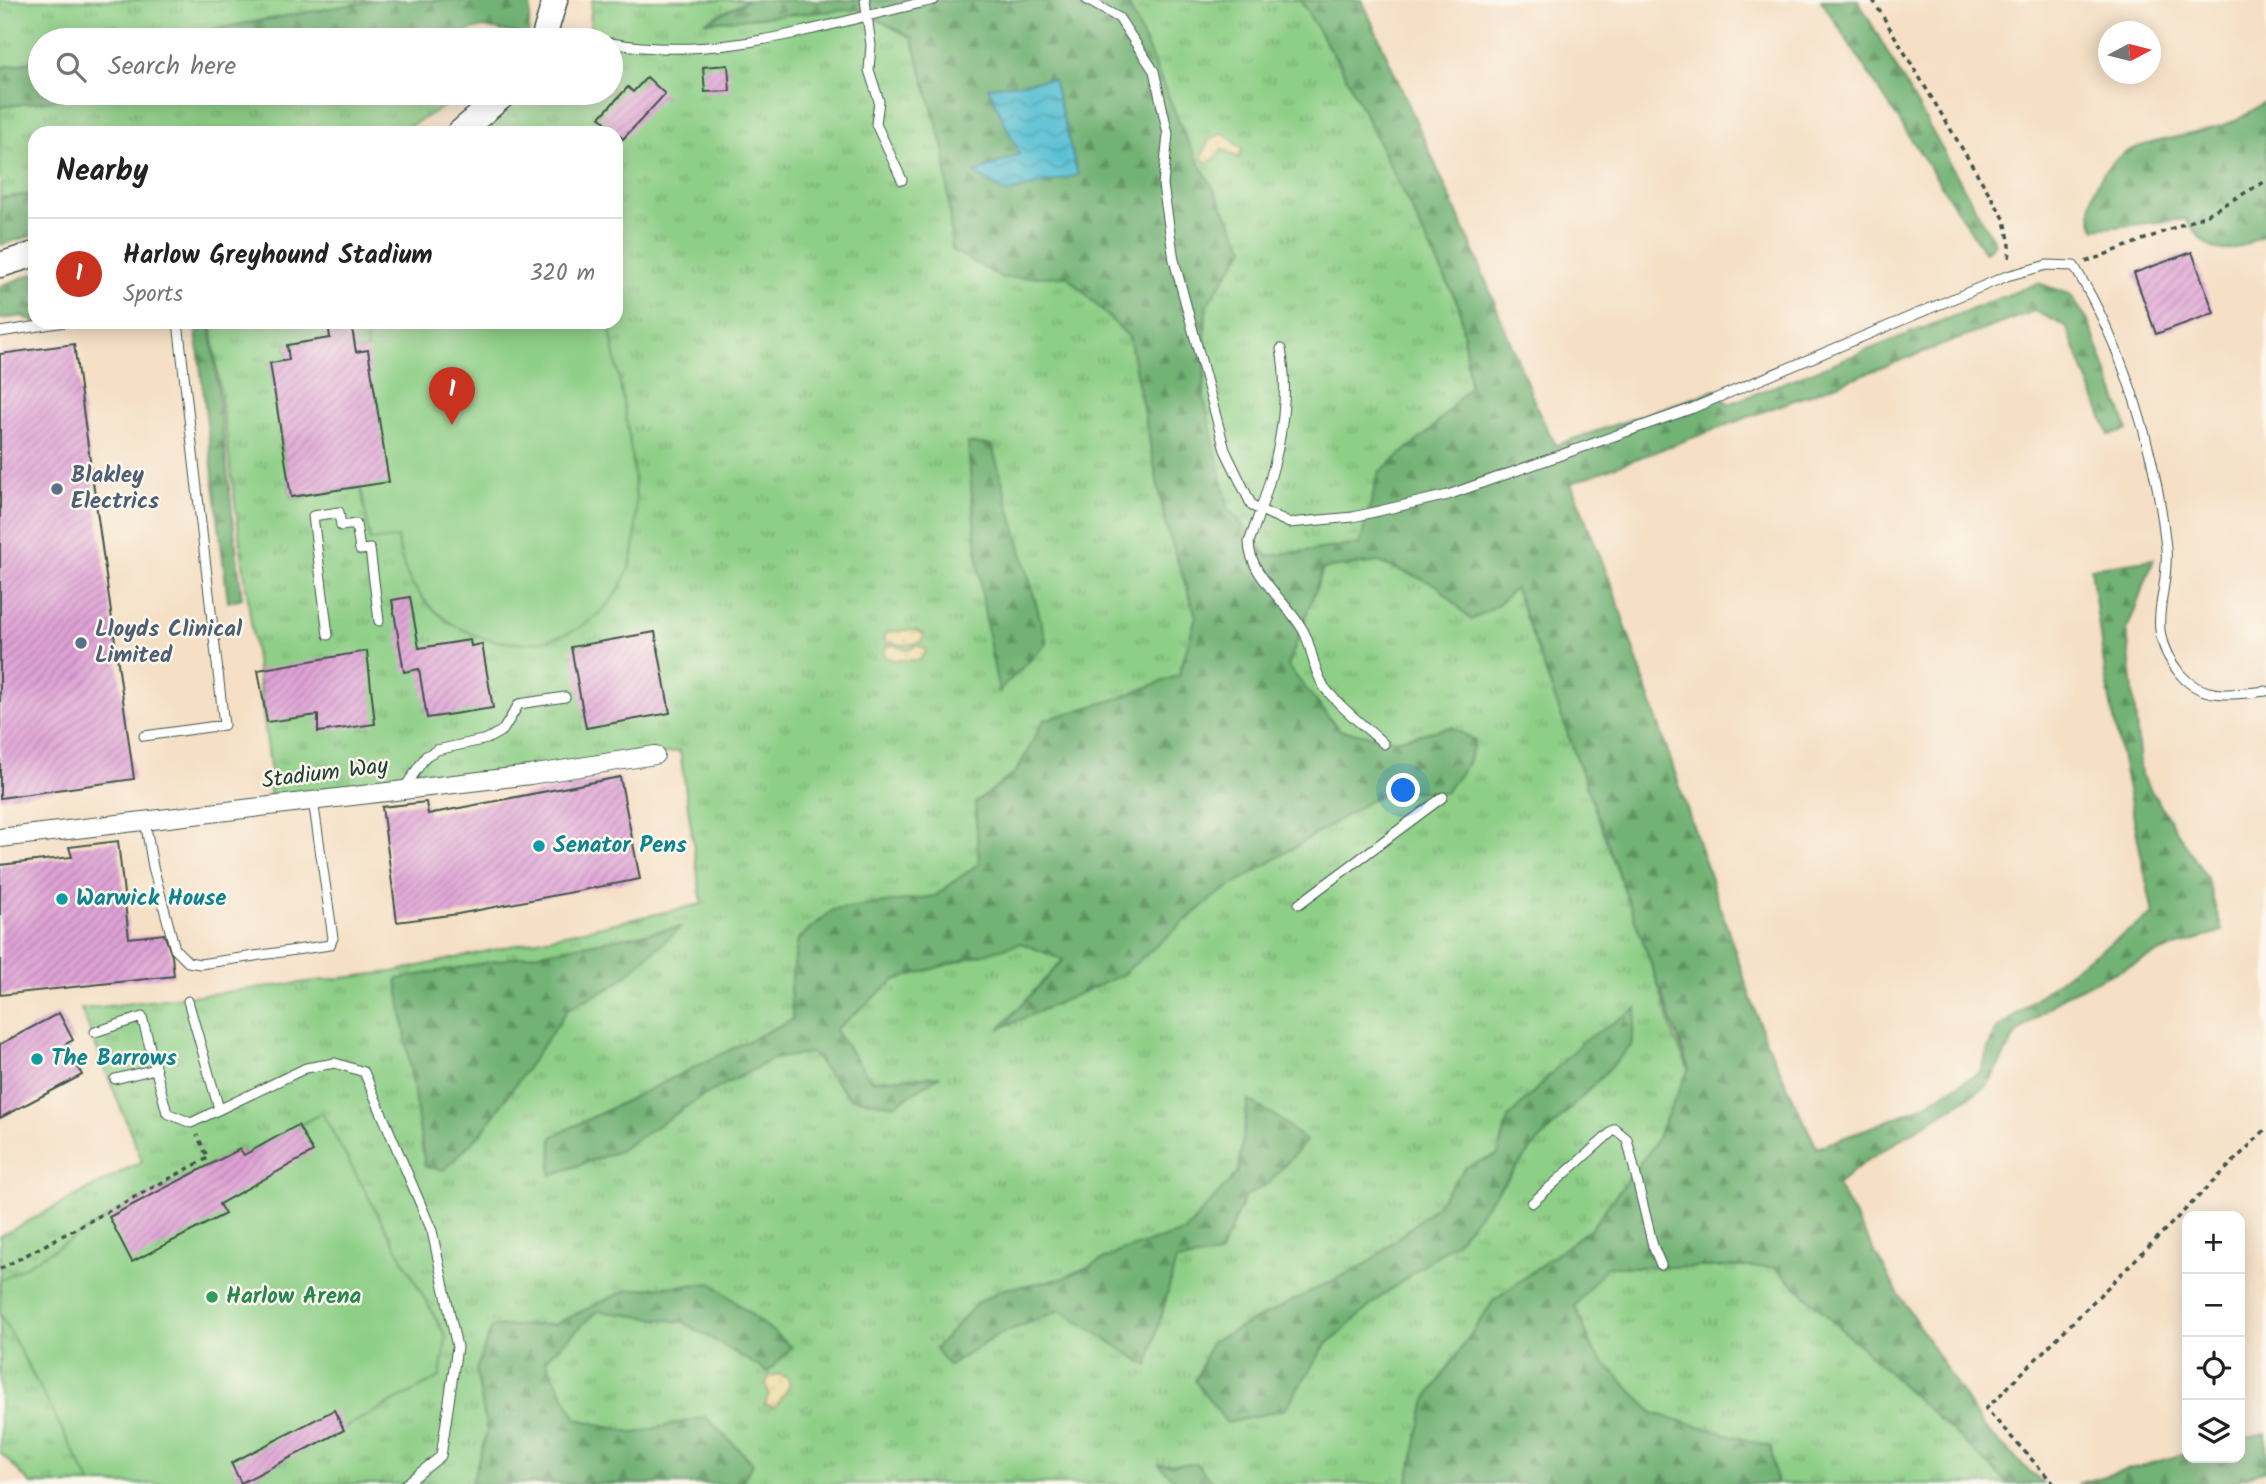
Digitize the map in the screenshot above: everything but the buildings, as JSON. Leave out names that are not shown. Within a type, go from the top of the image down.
[{"type":"street","points":[[548,28],[555,0]]},
{"type":"street","points":[[467,126],[492,105]]},
{"type":"street","points":[[0,265],[28,256]]},
{"type":"street","name":"Stadium Way","points":[[0,838],[403,790],[655,755]]},
{"type":"lane","points":[[865,0],[868,15],[869,70],[879,101],[876,124],[902,180]]},
{"type":"lane","points":[[623,45],[639,48],[725,47],[797,34],[934,0]]},
{"type":"lane","points":[[1087,0],[1119,18],[1154,71],[1168,134],[1163,185],[1174,260],[1225,450],[1252,506],[1289,523],[1353,517],[1448,495],[1693,408],[2007,276],[2047,265],[2074,266],[2100,310],[2145,442],[2166,550],[2158,635],[2181,675],[2198,688],[2223,696],[2266,691]]},
{"type":"lane","points":[[0,332],[28,328]]},
{"type":"lane","points":[[145,736],[224,725],[179,329]]},
{"type":"lane","points":[[1281,349],[1286,379],[1279,447],[1249,542],[1255,566],[1293,613],[1306,636],[1325,688],[1384,744]]},
{"type":"lane","points":[[328,635],[313,516],[339,512],[341,526],[356,524],[360,550],[370,549],[379,621]]},
{"type":"lane","points":[[403,790],[426,756],[437,750],[487,740],[503,730],[519,704],[565,697]]},
{"type":"lane","points":[[1299,904],[1443,797]]},
{"type":"lane","points":[[145,821],[153,867],[175,949],[188,962],[200,964],[330,945],[333,937],[313,800]]},
{"type":"lane","points":[[188,1001],[219,1109]]},
{"type":"lane","points":[[95,1032],[142,1017],[167,1113],[191,1123],[306,1068],[335,1063],[364,1072],[432,1231],[457,1347],[441,1456],[406,1484]]},
{"type":"lane","points":[[115,1079],[155,1069]]},
{"type":"lane","points":[[1532,1203],[1615,1129],[1628,1139],[1653,1246],[1661,1265]]},
{"type":"path","points":[[1873,0],[2005,220],[2010,245],[2007,276]]},
{"type":"path","points":[[2074,266],[2204,216],[2266,181]]},
{"type":"path","points":[[0,1269],[208,1158],[191,1123]]},
{"type":"path","points":[[2054,1484],[1986,1409],[2266,1129]]},
{"type":"green space","points":[[0,0],[377,0],[220,28],[28,28],[28,62],[0,68]]},
{"type":"green space","points":[[377,0],[531,0],[529,28],[220,28]]},
{"type":"green space","points":[[592,0],[1300,0],[1345,74],[1460,308],[1470,387],[1675,1039],[1775,1267],[2009,1484],[31,1484],[0,1452],[0,1236],[142,1161],[81,1009],[392,972],[702,904],[680,751],[540,773],[270,805],[270,765],[212,329],[623,329],[623,126],[467,126],[492,105],[623,105],[623,28],[590,28]]},
{"type":"green space","points":[[748,0],[1127,0],[1186,138],[1245,248],[1206,306],[1204,399],[1228,507],[1267,556],[1360,544],[1379,472],[1431,430],[1470,386],[1460,308],[1345,74],[1300,0],[1362,0],[1473,249],[1539,413],[1556,445],[1716,390],[1729,404],[2038,283],[2070,294],[2089,323],[2128,430],[2109,435],[2066,326],[2034,311],[1571,483],[1612,586],[1764,1037],[1817,1148],[1915,1110],[1980,1072],[1995,1030],[2080,964],[2153,914],[2106,680],[2091,568],[2154,559],[2127,630],[2141,775],[2207,878],[2222,931],[2158,953],[2063,996],[2016,1034],[1988,1085],[1863,1163],[1837,1185],[1898,1293],[1984,1428],[2043,1484],[2009,1484],[1775,1267],[1606,1267],[1575,1306],[1595,1353],[1653,1413],[1771,1447],[1776,1484],[1413,1484],[1408,1480],[1426,1400],[1494,1300],[1591,1228],[1653,1146],[1689,1069],[1515,588],[1496,606],[1471,620],[1437,585],[1379,562],[1323,569],[1288,666],[1339,730],[1395,740],[1451,727],[1475,740],[1468,763],[1445,793],[1389,789],[1212,898],[1122,975],[999,1029],[1063,960],[1021,943],[895,980],[835,1030],[871,1080],[940,1076],[894,1105],[850,1098],[811,1053],[773,1059],[701,1097],[619,1151],[551,1175],[552,1137],[793,1019],[790,989],[798,939],[833,910],[935,896],[979,863],[975,803],[1016,772],[1044,720],[1120,698],[1179,675],[1196,616],[1166,526],[1129,337],[1067,276],[1002,278],[952,250],[945,153],[912,38],[858,9],[705,22]]},
{"type":"green space","points":[[1821,0],[1858,0],[1995,243],[1985,253]]},
{"type":"green space","points":[[28,62],[28,103],[0,107],[0,68]]},
{"type":"green space","points":[[2266,101],[2266,234],[2230,250],[2221,250],[2204,242],[2186,219],[2095,229],[2091,204],[2094,191],[2107,168],[2117,159],[2141,146],[2234,121]]},
{"type":"green space","points":[[28,103],[447,105],[409,126],[28,126],[28,195],[0,198],[0,107]]},
{"type":"green space","points":[[28,195],[28,237],[0,245],[0,198]]},
{"type":"green space","points":[[28,276],[28,319],[23,316],[0,319],[0,286]]},
{"type":"green space","points":[[196,329],[211,329],[242,598],[228,602]]},
{"type":"green space","points":[[366,329],[610,329],[631,447],[635,482],[635,543],[629,568],[611,600],[586,623],[556,637],[524,643],[490,639],[459,627],[431,607],[409,578],[397,538],[370,541],[361,487],[291,497],[270,363],[289,360],[287,345],[308,342],[311,359],[367,350]]},
{"type":"green space","points":[[968,443],[992,445],[1047,643],[999,691],[982,598]]},
{"type":"green space","points":[[681,927],[614,986],[569,1008],[483,1131],[444,1170],[425,1167],[397,979]]},
{"type":"green space","points":[[1637,1008],[1631,1046],[1533,1147],[1458,1240],[1378,1299],[1325,1346],[1285,1409],[1227,1423],[1195,1381],[1211,1342],[1368,1263],[1433,1209],[1466,1167],[1498,1155],[1508,1118],[1582,1042]]},
{"type":"green space","points":[[1248,1100],[1277,1117],[1306,1141],[1269,1183],[1245,1197],[1219,1255],[1176,1261],[1148,1366],[1060,1310],[996,1336],[949,1366],[935,1349],[978,1302],[1004,1289],[1061,1279],[1124,1250],[1184,1232],[1238,1172]]},
{"type":"green space","name":"Harlow Arena","points":[[322,1113],[446,1337],[440,1377],[238,1484],[91,1484],[0,1313],[0,1281],[109,1217],[240,1149],[245,1155]]},
{"type":"green space","points":[[712,1283],[792,1347],[768,1372],[683,1322],[597,1311],[545,1360],[577,1419],[635,1433],[705,1417],[753,1463],[741,1484],[471,1484],[487,1432],[476,1370],[492,1327],[555,1324],[627,1290]]},
{"type":"green space","points":[[2266,1434],[2266,1470],[2223,1484],[2077,1484],[2182,1454],[2182,1463],[2245,1463],[2245,1438]]},
{"type":"green space","points":[[1197,1464],[1215,1484],[1179,1484],[1159,1465]]},
{"type":"sand","points":[[1224,133],[1242,149],[1239,158],[1222,149],[1215,159],[1207,162],[1201,159],[1209,139]]},
{"type":"sand","points":[[914,630],[924,634],[922,642],[905,645],[884,639],[887,632]]},
{"type":"sand","points":[[893,645],[908,650],[916,645],[924,648],[926,652],[920,660],[892,660],[885,656],[884,651],[887,646]]},
{"type":"sand","points":[[778,1374],[788,1378],[790,1385],[775,1408],[765,1404],[769,1394],[765,1384],[770,1376]]},
{"type":"water","points":[[1053,79],[1078,175],[1005,193],[975,173],[1019,154],[988,87]]},
{"type":"place","name":"Harlow Greyhound Stadium","points":[[452,425]]},
{"type":"place","name":"Blakley Electrics","points":[[57,489]]},
{"type":"place","name":"Lloyds Clinical Limited","points":[[81,643]]},
{"type":"place","name":"Senator Pens","points":[[539,846]]},
{"type":"place","name":"Warwick House","points":[[62,899]]},
{"type":"place","name":"The Barrows","points":[[37,1059]]},
{"type":"place","name":"Harlow Arena","points":[[212,1297]]}]
